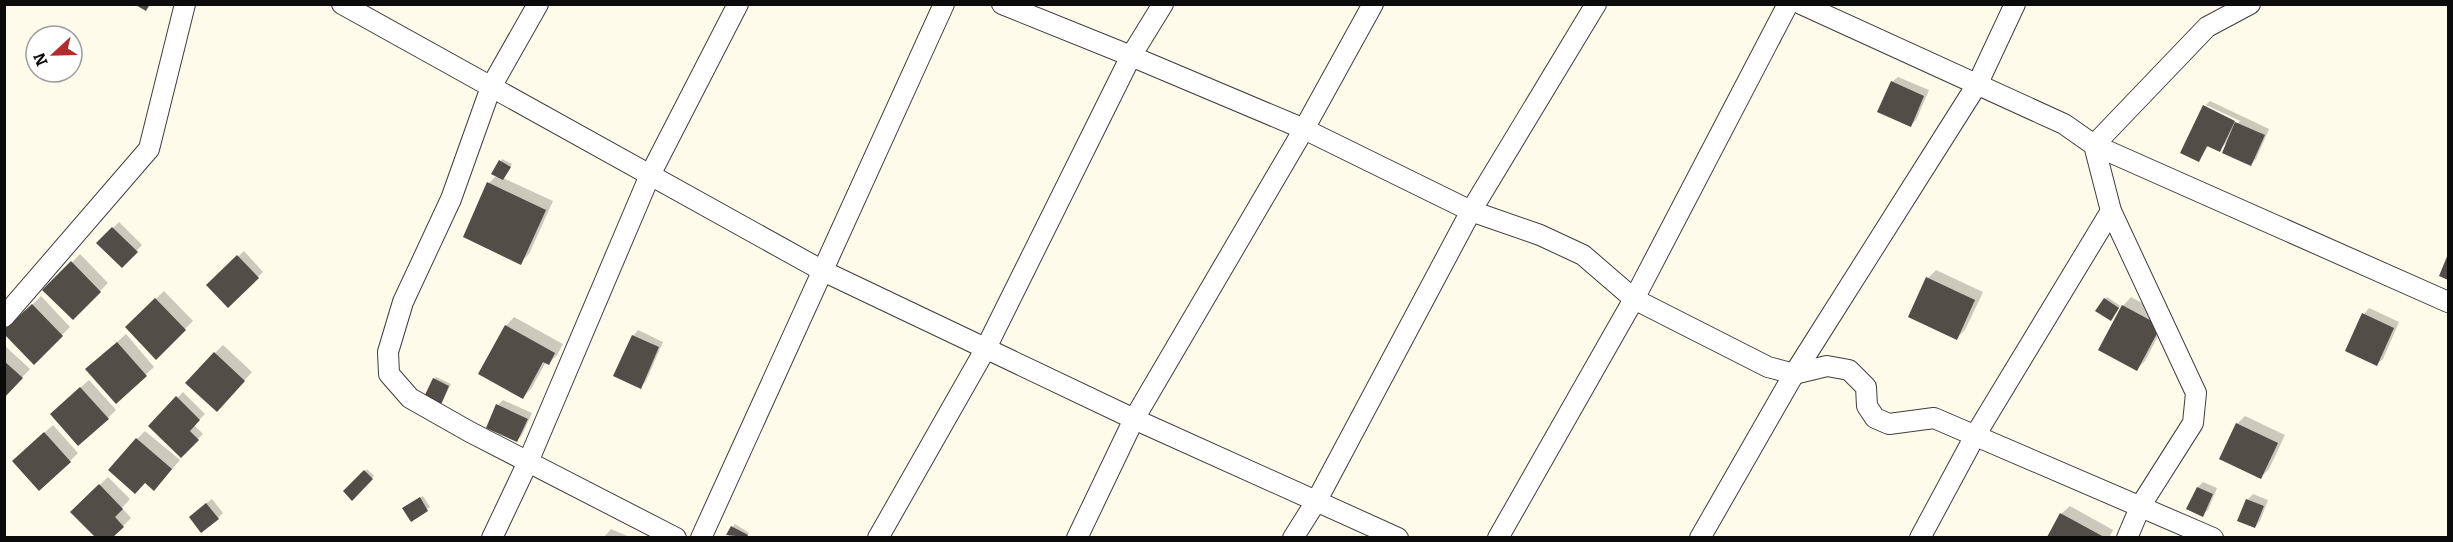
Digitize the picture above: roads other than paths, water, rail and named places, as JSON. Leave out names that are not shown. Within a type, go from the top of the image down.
[{"type":"street","points":[[4,317],[149,148],[185,4]]},
{"type":"street","points":[[538,4],[491,87],[451,199],[403,302],[388,352],[389,374],[410,399],[676,537]]},
{"type":"street","points":[[492,537],[528,462],[650,175],[738,4]]},
{"type":"street","points":[[701,537],[944,4]]},
{"type":"street","points":[[1002,4],[1304,129],[1471,211],[1540,235],[1583,255],[1634,299],[1768,367],[1794,374],[1827,366],[1849,370],[1866,387],[1868,406],[1875,418],[1888,424],[1934,418],[2213,537]]},
{"type":"street","points":[[878,537],[986,348],[1131,56],[1163,4]]},
{"type":"street","points":[[1077,537],[1134,419],[1304,129],[1373,4]]},
{"type":"street","points":[[1293,537],[1317,500],[1471,211],[1596,4]]},
{"type":"street","points":[[1498,537],[1634,299],[1788,4]]},
{"type":"street","points":[[1801,4],[2064,124],[2094,145],[2448,302]]},
{"type":"street","points":[[1700,537],[1794,374],[1978,83],[2015,4]]},
{"type":"street","points":[[2094,145],[2207,27],[2250,4]]},
{"type":"street","points":[[343,5],[823,271],[1134,419],[1398,537]]},
{"type":"street","points":[[2094,145],[2111,211],[2196,393],[2193,423],[2141,506],[2127,537]]},
{"type":"street","points":[[1920,537],[1976,434],[2111,211]]}]
